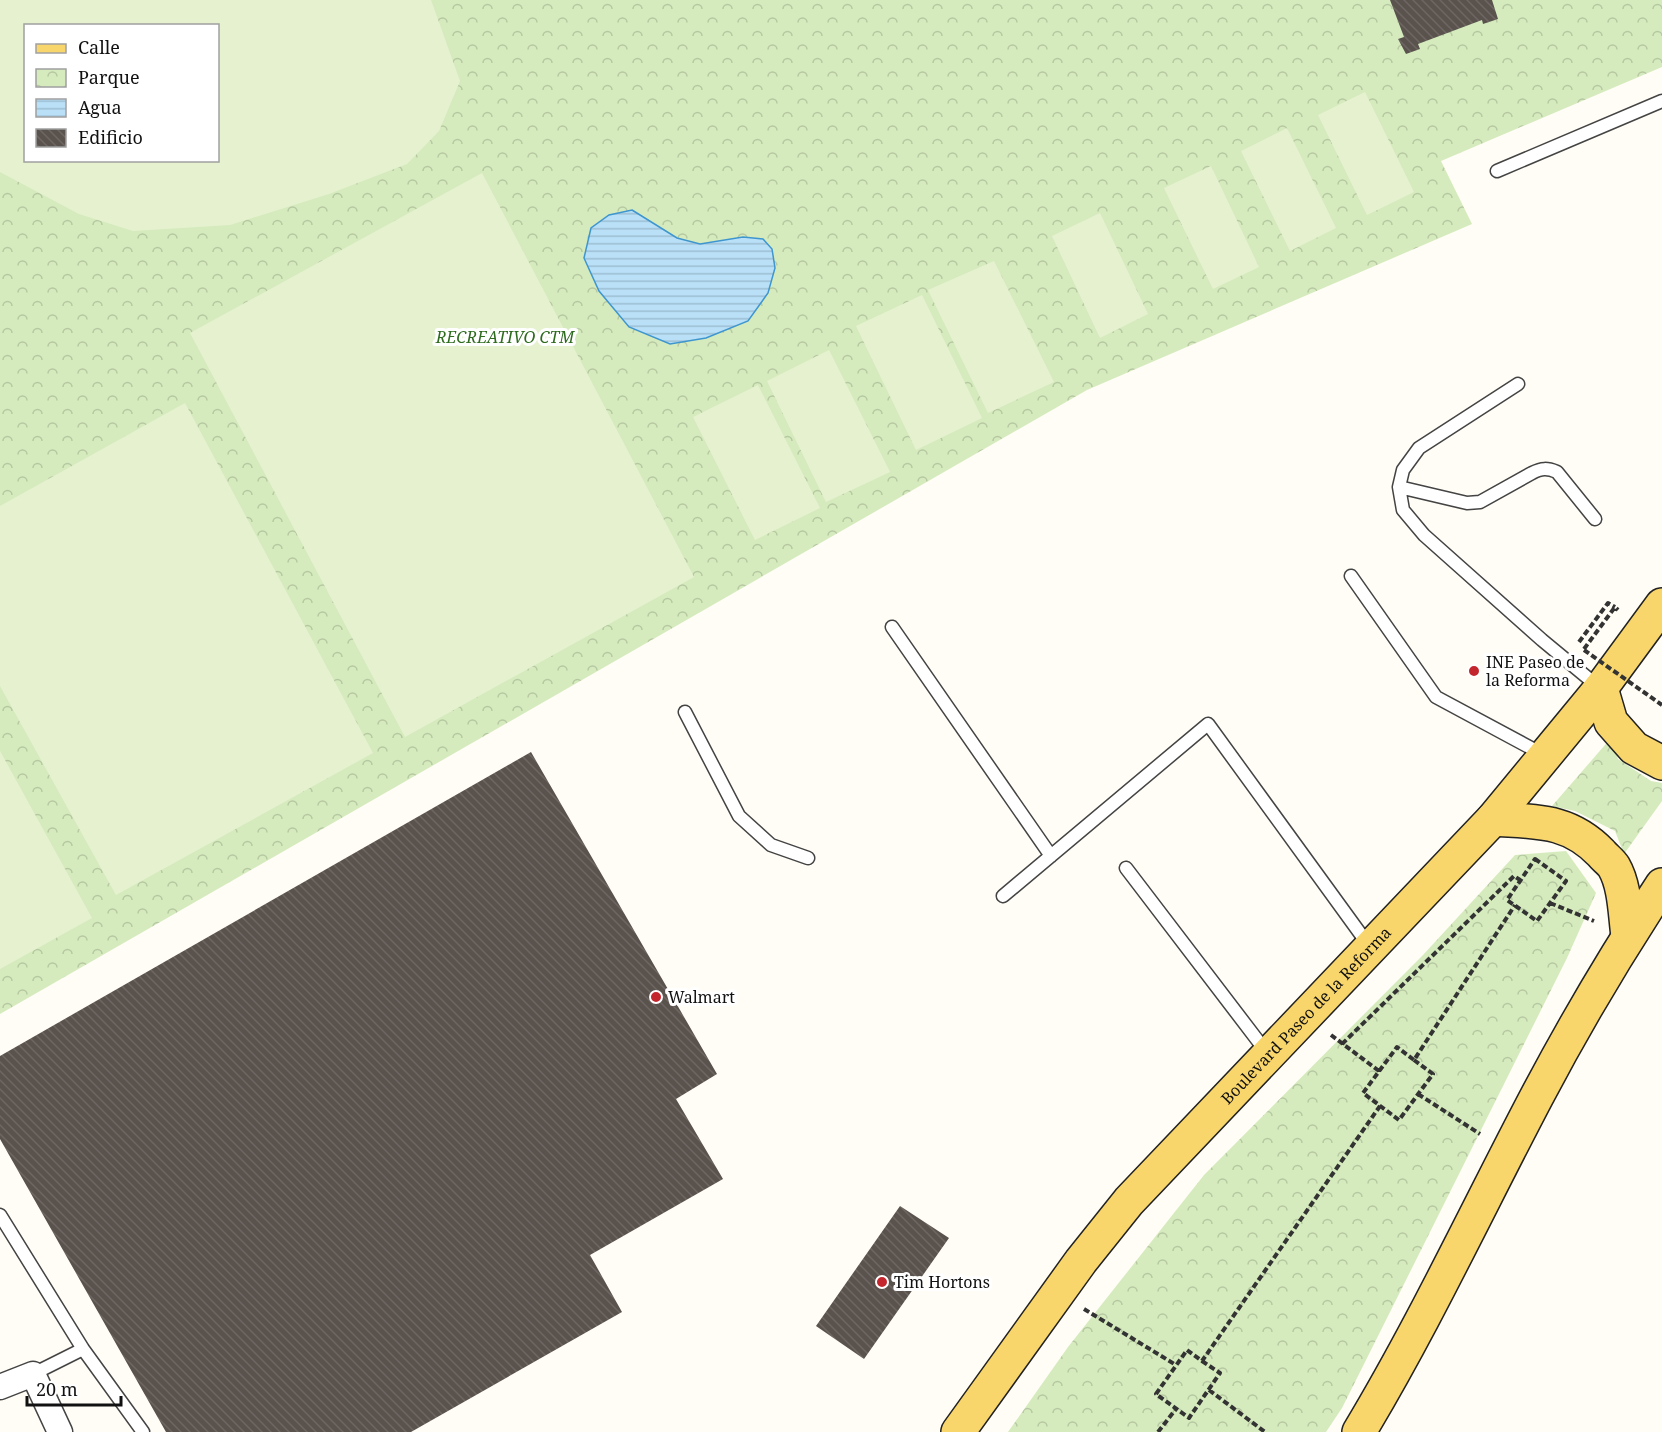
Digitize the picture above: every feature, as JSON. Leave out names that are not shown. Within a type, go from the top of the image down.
[{"type":"main road","name":"Boulevard Paseo de la Reforma","points":[[958,1432],[1129,1201],[1493,819],[1601,688],[1662,604]]},
{"type":"main road","points":[[1601,688],[1611,722],[1634,748],[1662,763]]},
{"type":"main road","points":[[1493,819],[1538,822],[1565,827],[1590,842],[1614,867],[1621,890],[1628,936]]},
{"type":"main road","points":[[1359,1432],[1392,1377],[1538,1094],[1628,936],[1662,885]]},
{"type":"street","points":[[0,1387],[33,1374],[60,1432]]},
{"type":"lane","points":[[1497,171],[1662,101]]},
{"type":"lane","points":[[1518,384],[1419,448],[1403,470],[1399,488],[1403,510],[1424,535],[1601,688]]},
{"type":"lane","points":[[1399,488],[1467,503],[1480,502],[1532,473],[1541,469],[1549,469],[1557,472],[1595,519]]},
{"type":"lane","points":[[1351,576],[1436,697],[1545,756]]},
{"type":"lane","points":[[892,627],[1051,856]]},
{"type":"lane","points":[[685,712],[739,816],[771,844],[808,858]]},
{"type":"lane","points":[[1003,896],[1208,724],[1371,948]]},
{"type":"lane","points":[[1126,868],[1269,1055]]},
{"type":"lane","points":[[0,1215],[83,1349],[143,1432]]},
{"type":"lane","points":[[33,1374],[83,1349]]},
{"type":"path","points":[[1566,659],[1608,603],[1615,607]]},
{"type":"path","points":[[1584,650],[1662,705]]},
{"type":"path","points":[[1535,859],[1566,881],[1550,903],[1537,921],[1506,900],[1535,859]]},
{"type":"path","points":[[1342,1044],[1514,876],[1520,880]]},
{"type":"path","points":[[1550,903],[1628,936]]},
{"type":"path","points":[[1414,1060],[1515,905]]},
{"type":"path","points":[[1305,1016],[1379,1071]]},
{"type":"path","points":[[1397,1047],[1414,1060],[1433,1074],[1399,1120],[1363,1093],[1397,1047]]},
{"type":"path","points":[[1418,1095],[1508,1152]]},
{"type":"path","points":[[1202,1361],[1380,1106]]},
{"type":"path","points":[[1058,1294],[1176,1365]]},
{"type":"path","points":[[1187,1350],[1202,1361],[1220,1373],[1189,1418],[1156,1394],[1187,1350]]},
{"type":"path","points":[[1209,1390],[1265,1432]]},
{"type":"path","points":[[1158,1432],[1176,1409]]},
{"type":"green space","name":"RECREATIVO CTM","points":[[0,0],[1662,0],[1662,67],[1441,161],[1472,224],[1087,390],[0,1014]]},
{"type":"green space","points":[[0,0],[431,0],[460,81],[439,131],[407,164],[329,194],[230,225],[133,231],[79,214],[0,172]]},
{"type":"green space","points":[[1365,92],[1414,192],[1367,215],[1318,115]]},
{"type":"green space","points":[[1287,128],[1336,228],[1290,251],[1241,151]]},
{"type":"green space","points":[[1211,166],[1259,267],[1213,289],[1164,188]]},
{"type":"green space","points":[[482,173],[694,577],[405,737],[190,333]]},
{"type":"green space","points":[[1100,213],[1148,314],[1100,338],[1052,236]]},
{"type":"green space","points":[[994,261],[1054,382],[988,413],[928,290]]},
{"type":"green space","points":[[922,295],[982,418],[916,450],[856,326]]},
{"type":"green space","points":[[829,350],[890,472],[826,502],[767,381]]},
{"type":"green space","points":[[758,385],[820,508],[755,540],[693,417]]},
{"type":"green space","points":[[185,403],[373,753],[116,895],[0,686],[0,506]]},
{"type":"green space","points":[[1611,738],[1618,759],[1651,781],[1662,783],[1662,801],[1624,854],[1615,831],[1575,811],[1552,806]]},
{"type":"green space","points":[[0,751],[92,918],[0,969]]},
{"type":"green space","points":[[1566,851],[1596,893],[1567,958],[1342,1408],[1326,1432],[1008,1432],[1068,1347],[1204,1175],[1423,955],[1515,855]]},
{"type":"water","points":[[632,210],[677,238],[700,244],[743,237],[763,239],[772,249],[775,268],[768,293],[748,321],[706,338],[670,344],[629,327],[599,291],[584,258],[591,228],[609,215]]},
{"type":"building","points":[[1390,0],[1492,0],[1498,19],[1483,24],[1482,20],[1418,44],[1420,49],[1406,54],[1398,39],[1404,37]]},
{"type":"building","points":[[531,752],[717,1074],[676,1099],[723,1179],[590,1255],[622,1312],[411,1432],[166,1432],[0,1139],[0,1056]]},
{"type":"building","name":"Tim Hortons","points":[[900,1206],[949,1238],[864,1359],[816,1326]]},
{"type":"place","name":"INE Paseo de la Reforma","points":[[1474,671]]},
{"type":"place","name":"Walmart","points":[[656,997]]},
{"type":"place","name":"Tim Hortons","points":[[882,1282]]}]
